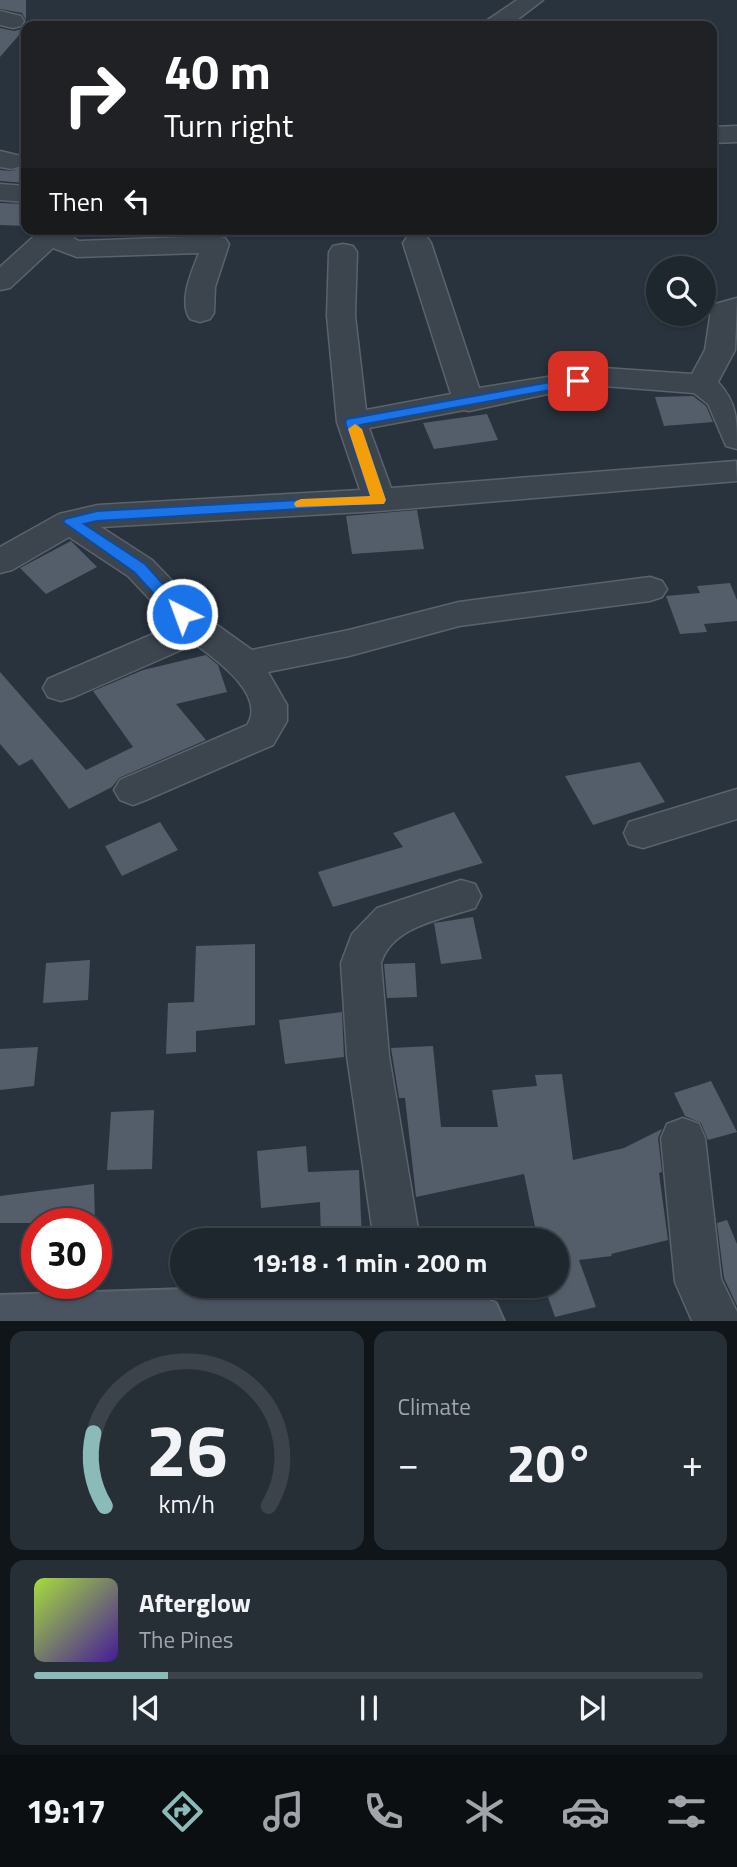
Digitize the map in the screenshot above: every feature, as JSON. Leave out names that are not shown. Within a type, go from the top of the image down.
[{"type":"main road","points":[[0,1321],[389,1298]]},
{"type":"main road","points":[[409,1298],[478,1321]]},
{"type":"street","points":[[502,21],[533,0]]},
{"type":"street","points":[[717,135],[737,134]]},
{"type":"street","points":[[0,192],[21,194]]},
{"type":"street","points":[[0,282],[51,235]]},
{"type":"street","points":[[58,235],[65,244],[77,249],[215,244],[201,287],[200,313]]},
{"type":"street","points":[[417,243],[468,402]]},
{"type":"street","points":[[343,252],[341,316],[352,422],[379,500]]},
{"type":"street","points":[[702,384],[720,350],[725,310],[737,306]]},
{"type":"street","points":[[352,422],[552,384],[604,377],[702,384],[721,399],[737,439]]},
{"type":"street","points":[[0,562],[70,522],[97,516],[379,500],[736,470]]},
{"type":"street","points":[[70,522],[140,568],[198,629],[246,664],[269,705],[269,721],[260,735],[133,790]]},
{"type":"street","points":[[246,664],[349,643],[459,614],[650,589]]},
{"type":"street","points":[[61,688],[198,629]]},
{"type":"street","points":[[643,833],[737,804]]},
{"type":"street","points":[[395,1228],[368,1056],[361,963],[366,946],[391,920],[461,896]]},
{"type":"street","points":[[683,1138],[698,1282],[717,1321]]},
{"type":"building","points":[[0,0],[26,0],[26,20],[22,13],[0,9]]},
{"type":"building","points":[[0,28],[14,31],[21,29],[21,33],[0,57]]},
{"type":"building","points":[[21,167],[21,183],[0,181],[0,170],[13,171]]},
{"type":"building","points":[[0,203],[21,204],[21,226],[0,225]]},
{"type":"building","points":[[693,396],[706,406],[713,422],[664,426],[655,397]]},
{"type":"building","points":[[487,414],[498,440],[434,449],[423,423]]},
{"type":"building","points":[[417,510],[424,549],[352,554],[346,516]]},
{"type":"building","points":[[71,541],[97,567],[46,594],[20,568]]},
{"type":"building","points":[[730,583],[737,600],[737,621],[704,624],[707,632],[680,634],[666,596],[700,593],[697,586]]},
{"type":"building","points":[[206,655],[218,665],[227,692],[176,704],[206,740],[119,778],[112,787],[69,809],[32,759],[19,766],[0,744],[0,672],[86,770],[133,747],[93,691],[143,670]]},
{"type":"building","points":[[640,762],[665,802],[593,825],[565,776]]},
{"type":"building","points":[[454,812],[483,863],[333,907],[318,872],[403,847],[393,833]]},
{"type":"building","points":[[160,822],[178,850],[122,876],[105,846]]},
{"type":"building","points":[[473,917],[482,959],[441,964],[434,923]]},
{"type":"building","points":[[255,944],[255,1025],[196,1031],[196,1052],[166,1054],[168,1003],[194,1002],[196,946]]},
{"type":"building","points":[[90,960],[88,1000],[43,1003],[46,963]]},
{"type":"building","points":[[415,963],[417,997],[387,998],[384,964]]},
{"type":"building","points":[[342,1012],[344,1057],[285,1064],[279,1020]]},
{"type":"building","points":[[433,1046],[441,1127],[498,1127],[492,1090],[537,1086],[535,1075],[562,1074],[573,1160],[624,1148],[662,1129],[658,1138],[662,1172],[659,1173],[668,1240],[611,1254],[612,1256],[579,1260],[596,1307],[555,1317],[548,1298],[569,1298],[569,1228],[535,1228],[524,1174],[416,1197],[405,1098],[399,1098],[391,1048]]},
{"type":"building","points":[[38,1047],[34,1086],[0,1090],[0,1049]]},
{"type":"building","points":[[711,1081],[737,1132],[708,1140],[701,1123],[685,1116],[674,1093]]},
{"type":"building","points":[[154,1110],[152,1169],[107,1170],[111,1112]]},
{"type":"building","points":[[306,1146],[308,1172],[359,1170],[361,1228],[321,1228],[320,1202],[261,1208],[257,1151]]},
{"type":"building","points":[[94,1184],[95,1208],[21,1208],[21,1223],[0,1223],[0,1196]]},
{"type":"building","points":[[727,1220],[737,1244],[737,1306],[724,1278],[717,1223]]},
{"type":"slow traffic","points":[[301,504],[379,500],[355,429]]},
{"type":"route","points":[[182,614],[140,568],[70,522],[97,516],[188,509],[379,500],[352,422],[578,381]]}]
